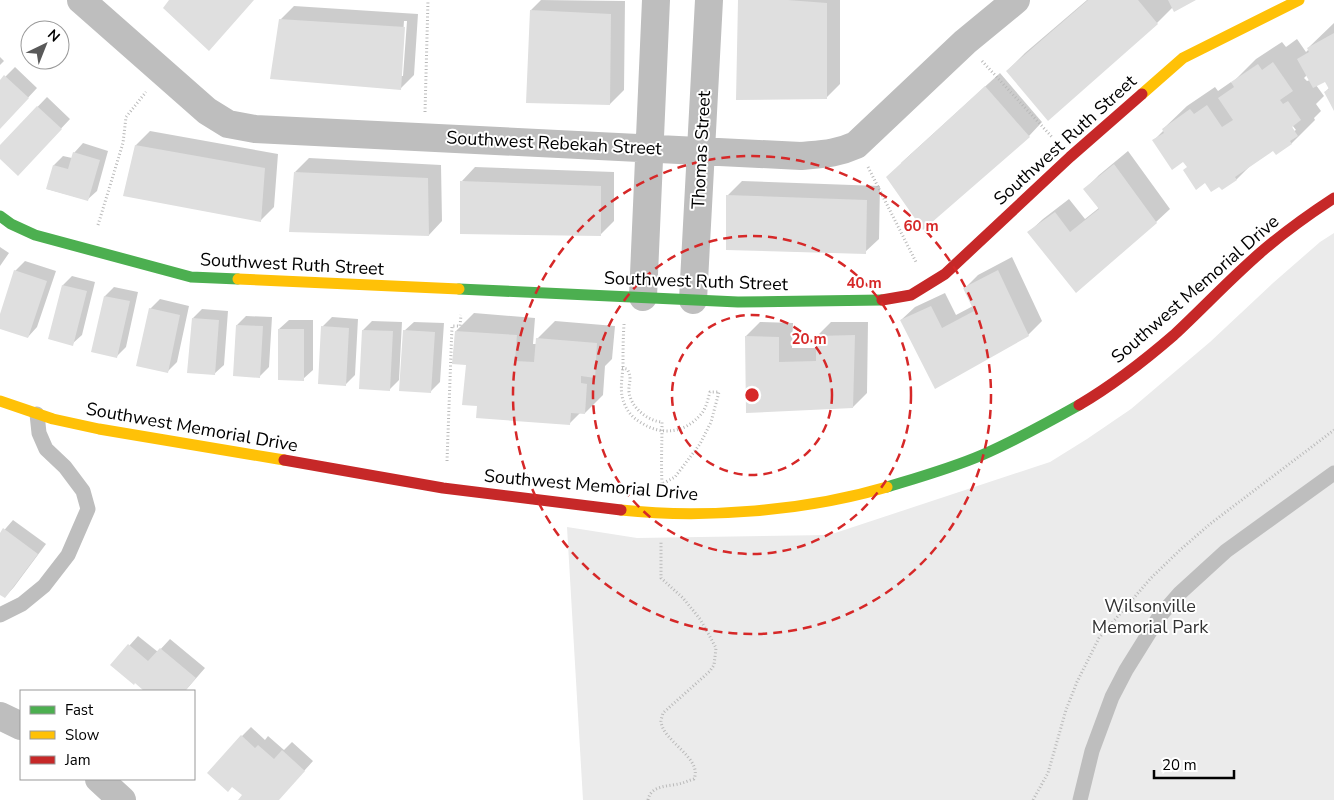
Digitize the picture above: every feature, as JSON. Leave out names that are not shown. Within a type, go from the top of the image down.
[{"type":"street","name":"Southwest Rebekah Street","points":[[81,0],[207,111],[228,124],[254,129],[801,156],[829,154],[842,151],[856,144],[965,42],[1016,0]]},
{"type":"street","points":[[643,297],[656,0]]},
{"type":"street","name":"Thomas Street","points":[[693,300],[709,0]]},
{"type":"street","name":"Southwest Ruth Street","points":[[0,216],[11,224],[35,235],[191,277],[738,302],[885,300],[911,294],[945,274],[1070,157],[1183,58],[1299,0]]},
{"type":"street","name":"Southwest Memorial Drive","points":[[0,401],[53,419],[99,429],[446,488],[662,513],[718,513],[795,506],[850,497],[904,483],[966,462],[1046,425],[1104,390],[1160,346],[1266,248],[1293,226],[1334,198]]},
{"type":"street","points":[[0,716],[20,726]]},
{"type":"street","points":[[100,780],[122,800]]},
{"type":"lane","points":[[0,615],[22,604],[44,586],[68,554],[88,510],[83,491],[64,467],[46,449],[39,433],[37,414]]},
{"type":"lane","points":[[1080,800],[1092,751],[1112,697],[1126,670],[1159,617],[1180,593],[1226,552],[1334,473]]},
{"type":"path","points":[[423,137],[428,0]]},
{"type":"path","points":[[965,42],[1070,157]]},
{"type":"path","points":[[91,250],[123,143],[126,117],[162,72]]},
{"type":"path","points":[[856,144],[928,285]]},
{"type":"path","points":[[446,488],[452,326],[460,326],[462,289]]},
{"type":"path","points":[[622,368],[627,369],[630,375],[629,393],[632,402],[650,419],[662,422],[662,432],[661,459],[662,484],[675,477],[700,444],[711,422],[718,392],[710,392],[701,414],[683,428],[662,432],[648,427],[633,417],[625,406],[621,393],[622,368],[624,323]]},
{"type":"path","points":[[1033,800],[1048,773],[1066,710],[1077,682],[1099,638],[1151,578],[1180,550],[1210,524],[1334,430]]},
{"type":"path","points":[[648,800],[656,788],[694,779],[696,773],[694,766],[664,729],[661,720],[663,713],[710,671],[714,665],[716,653],[716,648],[700,619],[683,598],[662,578],[661,542]]},
{"type":"green space","name":"Wilsonville Memorial Park","points":[[1334,233],[1334,800],[583,800],[567,527],[637,538],[829,535],[1050,462],[1131,409],[1210,342],[1320,242]]},
{"type":"building","points":[[169,0],[254,0],[209,51],[163,8]]},
{"type":"building","points":[[738,0],[788,0],[827,3],[827,99],[736,100]]},
{"type":"building","points":[[1088,0],[1138,0],[1158,24],[1048,121],[1006,71]]},
{"type":"building","points":[[1168,0],[1196,0],[1174,12]]},
{"type":"building","points":[[530,10],[611,14],[610,105],[526,103]]},
{"type":"building","points":[[279,19],[405,27],[401,90],[270,79]]},
{"type":"building","points":[[1334,33],[1334,111],[1324,92],[1329,89],[1325,82],[1313,88],[1297,59],[1309,52],[1307,48]]},
{"type":"building","points":[[1273,62],[1293,91],[1280,100],[1283,104],[1288,101],[1301,120],[1292,127],[1298,136],[1290,141],[1292,144],[1276,155],[1273,151],[1235,177],[1237,180],[1222,190],[1219,187],[1211,192],[1205,183],[1196,190],[1183,170],[1187,167],[1183,162],[1172,170],[1152,140],[1164,133],[1162,129],[1190,109],[1194,114],[1207,105],[1222,127],[1233,120],[1218,98],[1234,87],[1231,82],[1258,64],[1262,70]]},
{"type":"building","points":[[4,75],[29,98],[0,129],[0,80]]},
{"type":"building","points":[[985,86],[1030,137],[923,230],[886,177]]},
{"type":"building","points":[[37,106],[62,129],[18,176],[0,159],[0,145]]},
{"type":"building","points":[[135,145],[265,168],[261,222],[123,196]]},
{"type":"building","points":[[73,152],[100,160],[88,201],[46,189],[53,165],[68,169]]},
{"type":"building","points":[[1114,164],[1157,223],[1076,293],[1027,232],[1055,212],[1070,232],[1099,209],[1083,189]]},
{"type":"building","points":[[294,172],[428,178],[429,236],[289,232]]},
{"type":"building","points":[[460,181],[601,186],[601,236],[460,234]]},
{"type":"building","points":[[726,195],[867,200],[866,254],[726,250]]},
{"type":"building","points":[[14,270],[47,281],[28,338],[0,329],[0,314]]},
{"type":"building","points":[[998,270],[1029,336],[935,389],[900,320],[931,306],[942,328],[974,311],[963,288]]},
{"type":"building","points":[[62,285],[87,291],[73,346],[48,339]]},
{"type":"building","points":[[104,296],[130,301],[117,358],[91,352]]},
{"type":"building","points":[[149,308],[180,315],[168,373],[136,366]]},
{"type":"building","points":[[192,318],[219,320],[215,375],[187,373]]},
{"type":"building","points":[[236,325],[263,326],[260,378],[233,376]]},
{"type":"building","points":[[321,326],[349,328],[346,386],[318,384]]},
{"type":"building","points":[[278,329],[304,329],[304,381],[278,380]]},
{"type":"building","points":[[362,330],[393,331],[390,391],[359,389]]},
{"type":"building","points":[[403,330],[435,332],[431,393],[399,391]]},
{"type":"building","points":[[455,331],[517,335],[515,361],[534,362],[536,338],[597,343],[595,378],[581,376],[581,383],[587,384],[585,414],[571,413],[570,425],[476,418],[477,406],[462,405],[466,365],[452,364]]},
{"type":"building","points":[[855,335],[853,408],[746,413],[745,336],[779,337],[779,362],[816,361],[816,336]]},
{"type":"building","points":[[3,528],[38,554],[5,598],[0,595],[0,533]]},
{"type":"building","points":[[128,644],[148,661],[160,648],[196,678],[186,690],[143,690],[110,665]]},
{"type":"building","points":[[241,735],[255,748],[258,745],[274,759],[282,750],[305,771],[279,800],[238,800],[242,795],[232,787],[228,792],[207,773]]},
{"type":"traffic: fast","points":[[0,216],[11,224],[35,235],[191,277],[238,279]]},
{"type":"traffic: fast","points":[[459,289],[738,302],[882,300]]},
{"type":"traffic: fast","points":[[887,487],[982,455],[1079,405]]},
{"type":"traffic: slow","points":[[1142,94],[1183,58],[1299,0]]},
{"type":"traffic: slow","points":[[238,279],[459,289]]},
{"type":"traffic: slow","points":[[0,401],[53,419],[99,429],[284,460]]},
{"type":"traffic: slow","points":[[621,510],[687,514],[755,511],[823,502],[887,487]]},
{"type":"traffic: jam","points":[[882,300],[911,295],[945,274],[1070,157],[1142,94]]},
{"type":"traffic: jam","points":[[1079,405],[1116,381],[1151,354],[1174,335],[1260,253],[1296,224],[1334,198]]},
{"type":"traffic: jam","points":[[284,460],[443,488],[621,510]]}]
